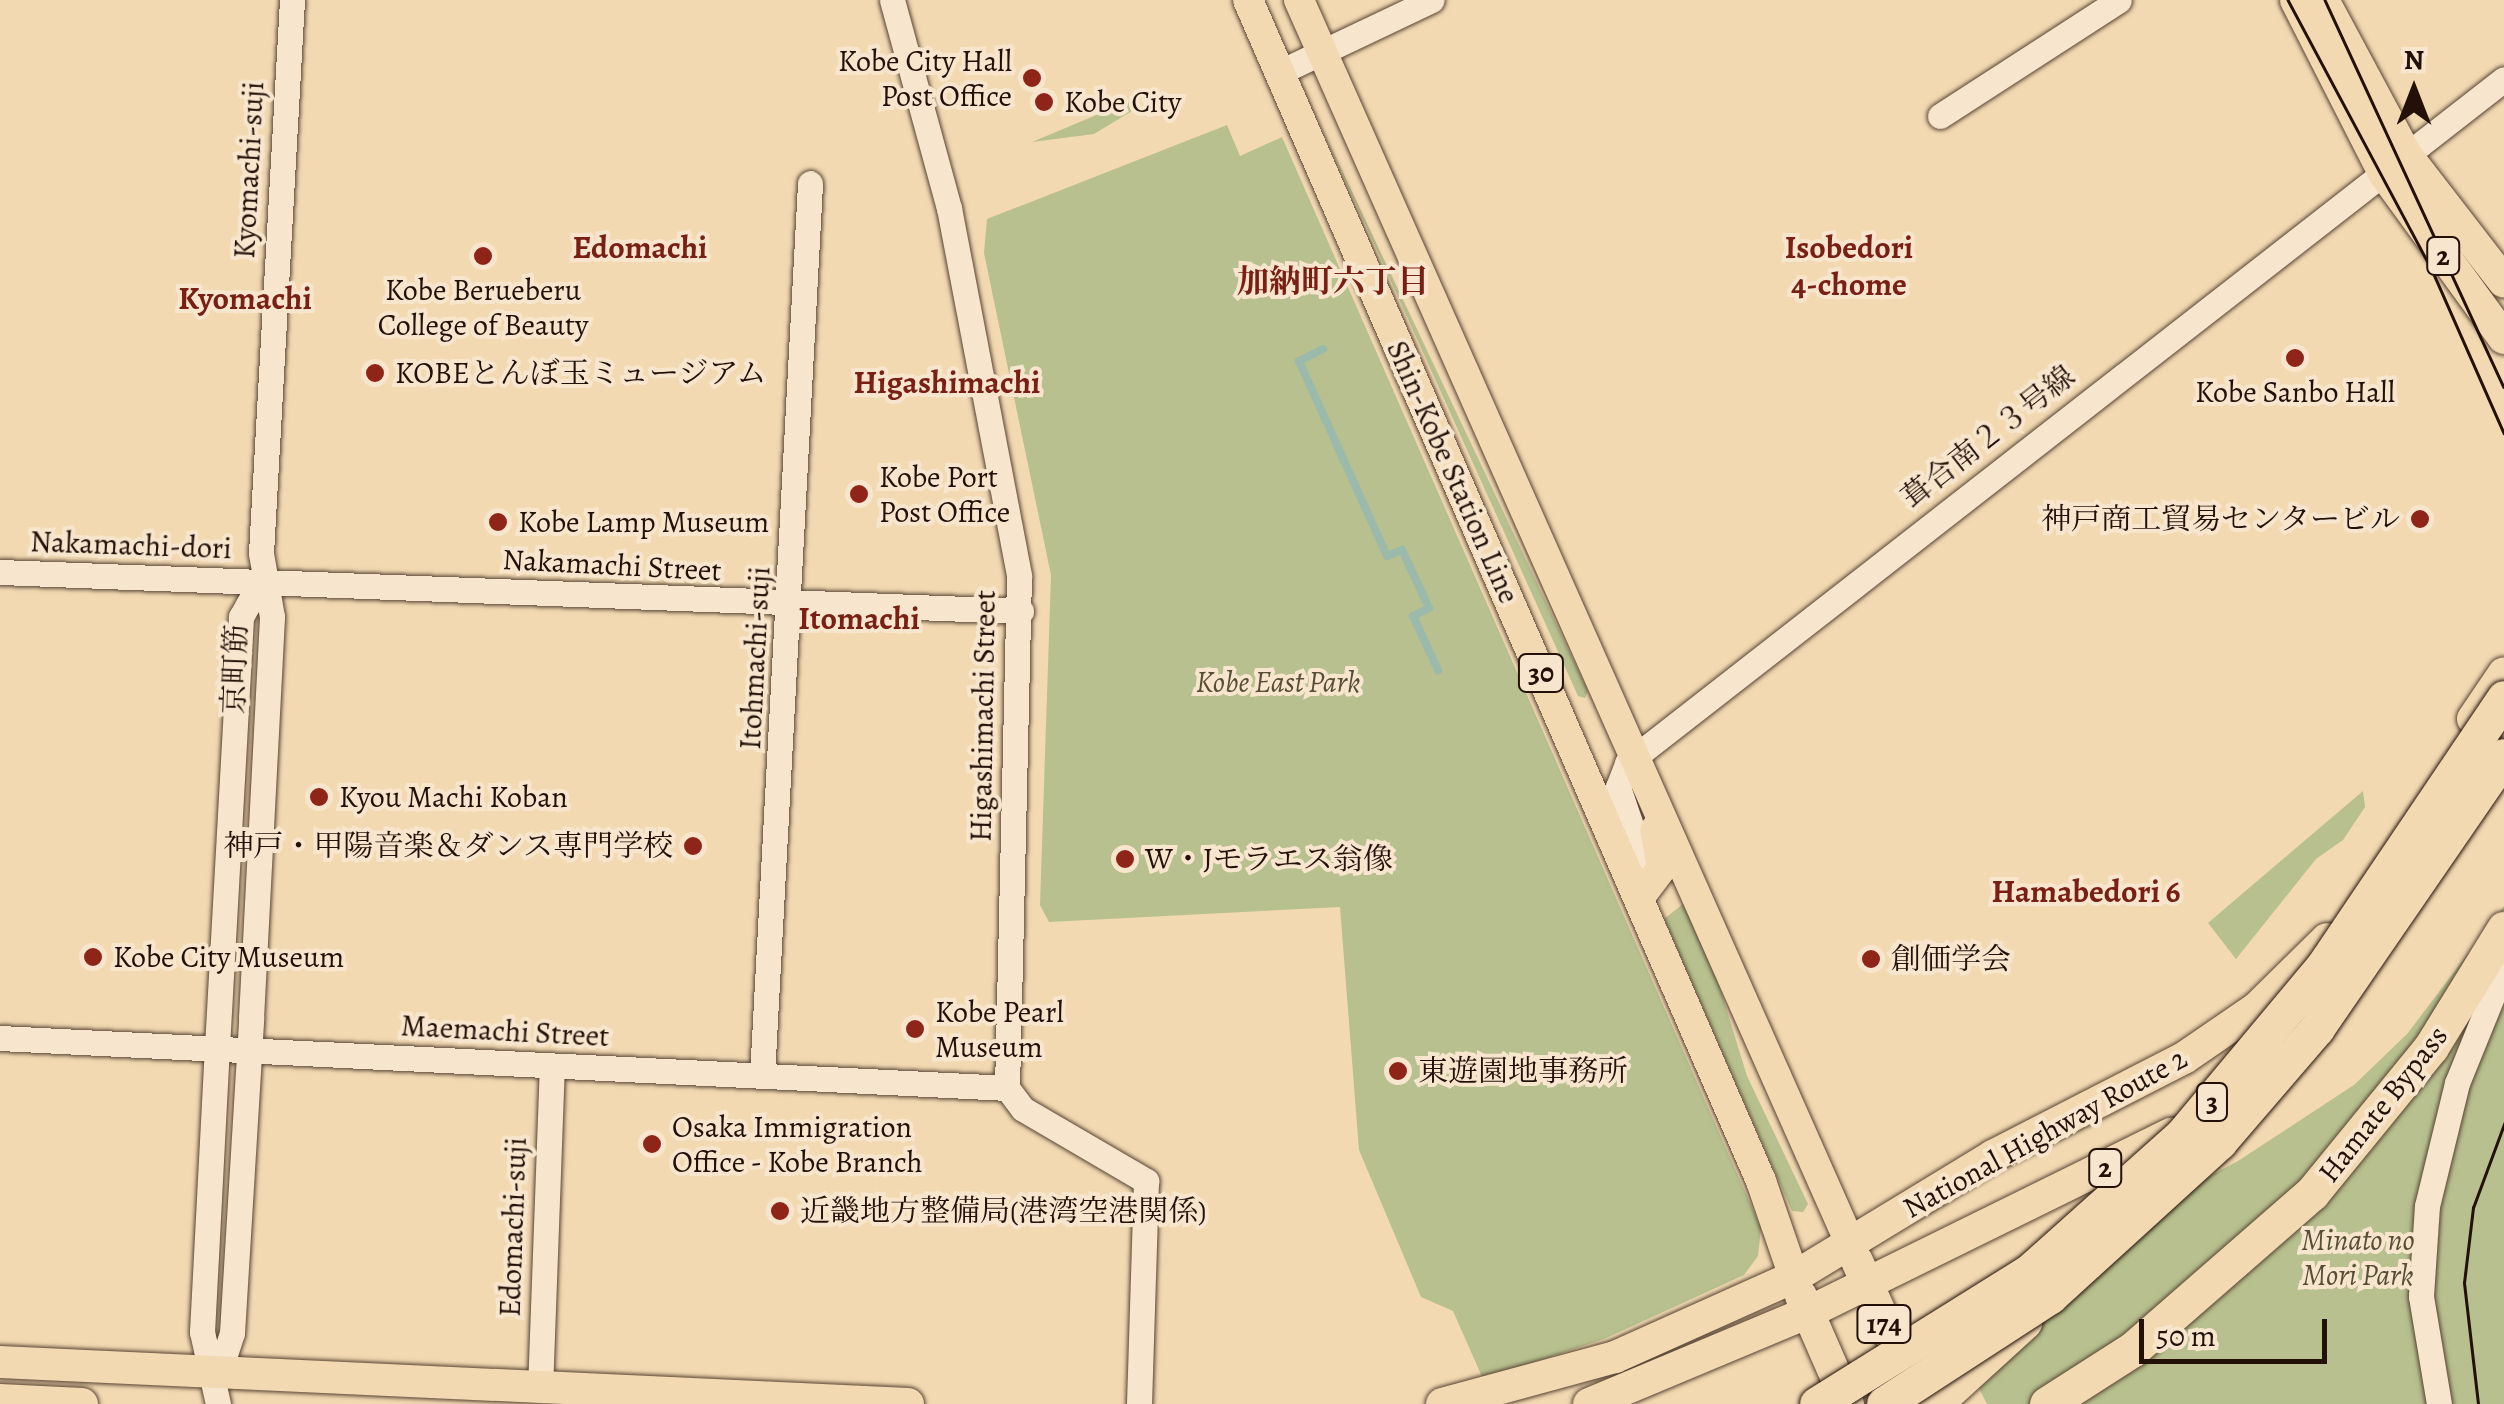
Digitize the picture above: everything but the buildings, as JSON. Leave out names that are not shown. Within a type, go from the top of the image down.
[{"type":"highway","name":"2","points":[[2296,0],[2504,338]]},
{"type":"highway","name":"2","points":[[2323,0],[2395,164],[2504,282]]},
{"type":"highway","name":"National Highway Route 2","points":[[1442,1404],[1615,1357],[1794,1278],[1992,1156],[2157,1075],[2257,1008],[2339,926],[2504,673]]},
{"type":"highway","name":"3","points":[[1818,1404],[2030,1271],[2182,1135],[2324,966],[2504,698]]},
{"type":"highway","name":"3","points":[[1934,1404],[2220,1142],[2317,1028],[2504,756]]},
{"type":"highway","name":"National Highway Route 2","points":[[1589,1404],[1807,1314],[1864,1281],[2142,1152],[2274,1063],[2389,938],[2504,776]]},
{"type":"highway","name":"Hamate Bypass","points":[[2048,1404],[2133,1350],[2312,1193],[2431,1046],[2504,930]]},
{"type":"highway","name":"Hamate Bypass","points":[[2067,1404],[2220,1293],[2318,1201],[2440,1054],[2504,958]]},
{"type":"highway","name":"174","points":[[1850,1243],[1922,1404]]},
{"type":"highway","name":"174","points":[[1794,1278],[1848,1404]]},
{"type":"highway","name":"3","points":[[1884,1404],[2050,1296]]},
{"type":"highway","points":[[0,1362],[218,1390],[540,1390],[908,1404]]},
{"type":"highway","points":[[0,1400],[82,1404]]},
{"type":"main road","name":"Shin-Kobe Station Line","points":[[1248,0],[1636,893],[1794,1278]]},
{"type":"main road","name":"Shin-Kobe Station Line","points":[[1299,0],[1850,1243]]},
{"type":"main road","points":[[1636,893],[1664,860],[1639,765]]},
{"type":"street","name":"Kyomachi-suji","points":[[260,583],[292,0]]},
{"type":"street","name":"Higashimachi Street","points":[[892,0],[949,208],[1020,611],[1007,1088]]},
{"type":"street","points":[[1278,72],[1322,55],[1432,0]]},
{"type":"street","points":[[1940,116],[2119,0]]},
{"type":"street","name":"葺合南２３号線","points":[[1639,765],[2504,78]]},
{"type":"street","name":"Itohmachi-suji","points":[[762,1076],[791,605],[810,183]]},
{"type":"street","name":"Nakamachi-dori","points":[[0,572],[260,583]]},
{"type":"street","name":"Nakamachi Street","points":[[260,583],[1020,611]]},
{"type":"street","name":"京町筋","points":[[218,1390],[202,1332],[241,616],[260,583]]},
{"type":"street","name":"京町筋","points":[[218,1390],[232,1333],[272,617],[260,583]]},
{"type":"street","points":[[2420,1161],[2504,930]]},
{"type":"street","points":[[2438,1404],[2421,1296],[2427,1206],[2457,1083],[2504,967]]},
{"type":"street","name":"Maemachi Street","points":[[0,1038],[1007,1088]]},
{"type":"street","name":"Edomachi-suji","points":[[540,1390],[552,1066]]},
{"type":"street","points":[[1007,1088],[1023,1108],[1146,1181],[1139,1404]]},
{"type":"green space","points":[[1137,98],[1137,108],[1094,134],[1032,142]]},
{"type":"green space","name":"Kobe East Park","points":[[1227,125],[1240,156],[1282,137],[1761,1228],[1758,1256],[1744,1275],[1604,1339],[1483,1379],[1453,1311],[1421,1297],[1359,1150],[1340,907],[1049,922],[1040,905],[1051,575],[984,253],[987,219]]},
{"type":"green space","points":[[1321,126],[1588,691],[1585,698],[1578,696]]},
{"type":"green space","points":[[2363,791],[2365,807],[2343,840],[2316,859],[2236,959],[2208,923]]},
{"type":"green space","points":[[1683,904],[1696,910],[1747,1076],[1808,1204],[1803,1212],[1792,1211],[1664,919]]},
{"type":"green space","name":"Minato no Mori Park","points":[[2504,906],[2504,1404],[1987,1404],[1942,1317],[2238,1161],[2354,1085],[2407,1034]]},
{"type":"waterway","points":[[1323,349],[1299,361],[1387,556],[1402,550],[1429,608],[1413,616],[1438,670]]},
{"type":"tram line","points":[[2288,0],[2433,272],[2504,433]]},
{"type":"tram line","points":[[2325,0],[2504,387]]},
{"type":"tram line","points":[[2478,1404],[2464,1283],[2473,1208],[2504,1124]]},
{"type":"place","name":"Kobe City Hall Post Office","points":[[1032,78]]},
{"type":"place","name":"Kobe City","points":[[1044,102]]},
{"type":"place","name":"Kobe Berueberu College of Beauty","points":[[483,256]]},
{"type":"place","name":"Kobe Sanbo Hall","points":[[2295,358]]},
{"type":"place","name":"KOBEとんぼ玉ミュージアム","points":[[375,373]]},
{"type":"place","name":"Kobe Port Post Office","points":[[859,494]]},
{"type":"place","name":"神戸商工貿易センタービル","points":[[2420,519]]},
{"type":"place","name":"Kobe Lamp Museum","points":[[498,522]]},
{"type":"place","name":"Kyou Machi Koban","points":[[319,797]]},
{"type":"place","name":"神戸・甲陽音楽＆ダンス専門学校","points":[[693,846]]},
{"type":"place","name":"W・Jモラエス翁像","points":[[1125,859]]},
{"type":"place","name":"Kobe City Museum","points":[[93,957]]},
{"type":"place","name":"創価学会","points":[[1871,959]]},
{"type":"place","name":"Kobe Pearl Museum","points":[[915,1029]]},
{"type":"place","name":"東遊園地事務所","points":[[1398,1071]]},
{"type":"place","name":"Osaka Immigration Office - Kobe Branch","points":[[652,1144]]},
{"type":"place","name":"近畿地方整備局(港湾空港関係)","points":[[780,1211]]},
{"type":"district","name":"Edomachi","points":[[640,247]]},
{"type":"district","name":"Isobedori 4-chome","points":[[1849,266]]},
{"type":"district","name":"加納町六丁目","points":[[1333,281]]},
{"type":"district","name":"Kyomachi","points":[[245,298]]},
{"type":"district","name":"Higashimachi","points":[[947,382]]},
{"type":"district","name":"Itomachi","points":[[859,618]]},
{"type":"district","name":"Hamabedori 6","points":[[2086,891]]}]
